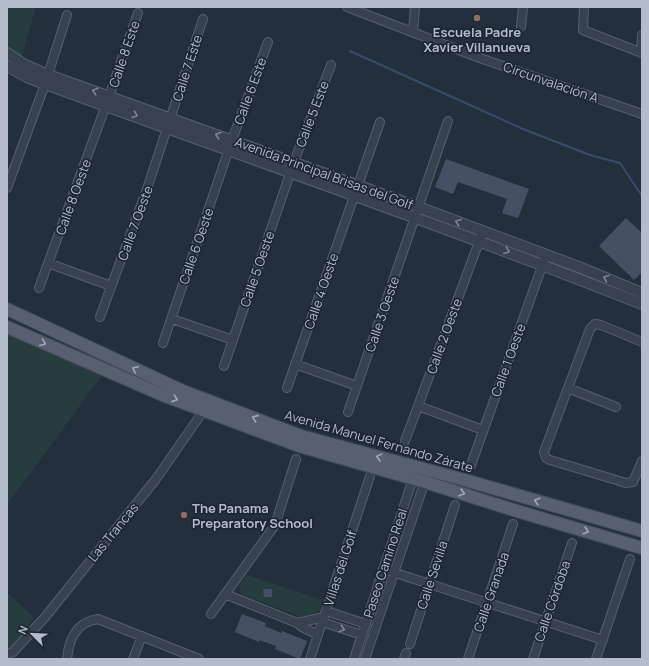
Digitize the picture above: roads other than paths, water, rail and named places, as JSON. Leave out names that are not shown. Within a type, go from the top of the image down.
[{"type":"main road","name":"Avenida Manuel Fernando Zárate","points":[[7,309],[183,391],[206,405],[300,446],[420,475],[517,511],[642,548]]},
{"type":"main road","name":"Avenida Manuel Fernando Zárate","points":[[7,327],[165,396],[206,405]]},
{"type":"main road","name":"Avenida Manuel Fernando Zárate","points":[[420,475],[465,480],[642,531]]},
{"type":"street","name":"Circunvalación A","points":[[348,7],[477,57],[642,114]]},
{"type":"street","points":[[414,32],[415,7]]},
{"type":"street","points":[[521,27],[523,7]]},
{"type":"street","points":[[584,7],[584,30],[641,53],[642,35]]},
{"type":"street","name":"Calle 8 Este","points":[[108,101],[138,13]]},
{"type":"street","points":[[7,188],[47,79],[67,15]]},
{"type":"street","name":"Calle 7 Este","points":[[170,123],[203,19]]},
{"type":"street","name":"Calle 6 Este","points":[[231,145],[268,42]]},
{"type":"street","name":"Avenida Principal Brisas del Golf","points":[[7,53],[47,79],[417,212],[544,260],[642,293]]},
{"type":"street","name":"Calle 5 Este","points":[[293,167],[331,65]]},
{"type":"street","name":"Avenida Principal Brisas del Golf","points":[[7,66],[30,78],[47,79]]},
{"type":"street","name":"Calle 8 Oeste","points":[[39,288],[108,101]]},
{"type":"street","name":"Calle 3 Oeste","points":[[348,412],[448,121]]},
{"type":"street","name":"Calle 4 Oeste","points":[[287,388],[380,122]]},
{"type":"street","name":"Calle 7 Oeste","points":[[100,317],[170,123]]},
{"type":"street","name":"Calle 6 Oeste","points":[[163,343],[231,145]]},
{"type":"street","name":"Calle 5 Oeste","points":[[224,366],[293,167]]},
{"type":"street","name":"Calle 2 Oeste","points":[[405,441],[481,236]]},
{"type":"street","name":"Avenida Principal Brisas del Golf","points":[[544,260],[642,304]]},
{"type":"street","name":"Calle 1 Oeste","points":[[471,465],[544,260]]},
{"type":"street","points":[[48,263],[111,286]]},
{"type":"street","points":[[172,319],[233,340]]},
{"type":"street","points":[[642,342],[601,325],[595,324],[590,329],[544,452],[546,458],[626,483],[633,482],[642,461]]},
{"type":"street","points":[[295,364],[357,386]]},
{"type":"street","points":[[568,388],[616,407]]},
{"type":"street","name":"Las Trancas","points":[[7,654],[12,652],[61,597],[156,478],[206,405]]},
{"type":"street","points":[[418,406],[483,430]]},
{"type":"street","points":[[211,614],[275,525],[296,458]]},
{"type":"street","name":"Paseo Camino Real","points":[[354,659],[383,569],[420,475]]},
{"type":"street","name":"Paseo Camino Real","points":[[365,659],[394,572],[420,475]]},
{"type":"street","name":"Villas del Golf","points":[[310,659],[370,476]]},
{"type":"street","name":"Calle Sevilla","points":[[410,644],[455,505]]},
{"type":"street","name":"Calle Granada","points":[[468,659],[514,524]]},
{"type":"street","name":"Calle Córdoba","points":[[533,659],[572,543]]},
{"type":"street","points":[[596,659],[630,559]]},
{"type":"street","points":[[383,569],[603,640]]},
{"type":"street","points":[[225,594],[297,624],[318,635]]},
{"type":"street","points":[[297,624],[324,617],[366,624]]},
{"type":"street","points":[[324,617],[362,635]]},
{"type":"street","points":[[67,659],[68,646],[74,633],[83,624],[91,620],[98,619],[199,659]]},
{"type":"street","points":[[133,659],[142,636]]},
{"type":"waterway","points":[[350,51],[523,129],[590,155],[620,163],[642,196]]},
{"type":"place","name":"Escuela Padre Xavier Villanueva","points":[[477,18]]},
{"type":"place","name":"The Panama Preparatory School","points":[[184,515]]}]
